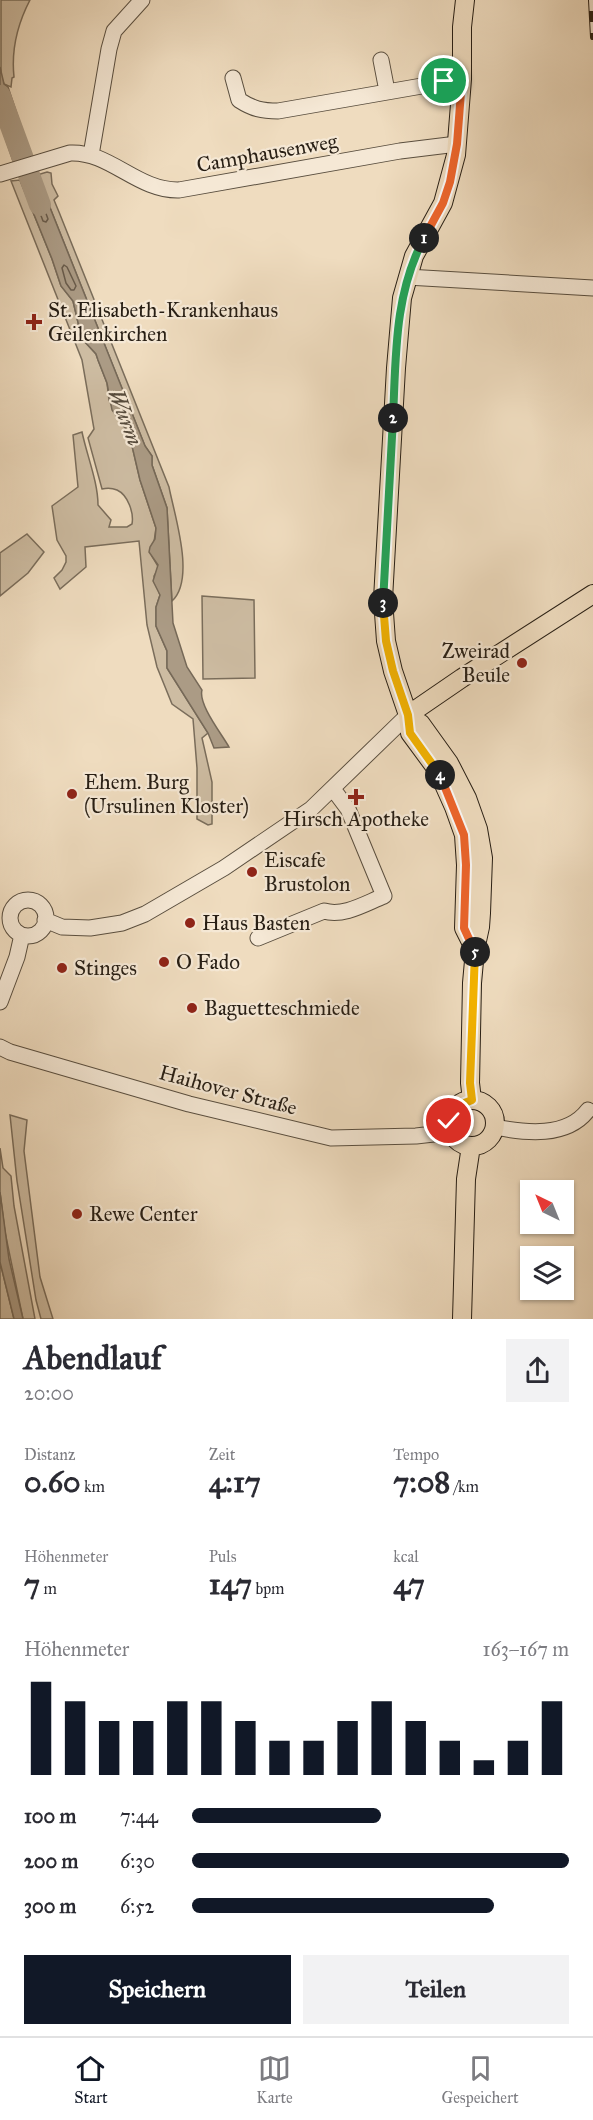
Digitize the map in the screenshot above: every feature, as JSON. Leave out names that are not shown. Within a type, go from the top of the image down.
[{"type":"main road","points":[[465,0],[457,144],[450,182],[443,203],[414,256],[402,298],[383,603],[386,641],[393,671],[408,715],[421,724],[449,763],[467,798],[478,829],[483,858],[482,913],[475,950],[470,1083],[472,1100]]},
{"type":"main road","points":[[408,715],[593,594]]},
{"type":"main road","points":[[472,1100],[483,1103],[492,1111],[495,1127],[489,1139],[471,1146],[461,1143],[451,1132],[449,1121],[453,1110],[461,1103],[472,1100]]},
{"type":"main road","points":[[462,1319],[466,1179],[471,1146]]},
{"type":"street","points":[[3,170],[70,153],[91,155],[114,31],[142,0]]},
{"type":"street","points":[[381,60],[387,91]]},
{"type":"street","points":[[233,78],[239,100],[255,110],[264,111],[278,111],[462,79]]},
{"type":"street","name":"Camphausenweg","points":[[91,155],[148,185],[167,190],[179,190],[400,151],[457,144]]},
{"type":"street","points":[[407,277],[593,288]]},
{"type":"street","points":[[45,920],[69,928],[110,925],[132,920],[224,868],[311,809],[408,715]]},
{"type":"street","points":[[258,938],[324,911],[334,914],[344,912],[384,896],[348,809],[333,789]]},
{"type":"street","points":[[22,901],[33,901],[41,907],[45,920],[41,930],[37,933],[22,935],[13,928],[6,911],[22,901]]},
{"type":"street","points":[[0,1002],[17,957],[22,935]]},
{"type":"street","name":"Haihover Straße","points":[[0,1047],[10,1052],[189,1104],[331,1138],[416,1136],[451,1132]]},
{"type":"street","points":[[495,1127],[518,1131],[547,1131],[570,1126],[582,1118],[588,1110]]},
{"type":"shaded area","points":[[1,0],[30,0],[16,37],[13,57],[14,77],[11,87],[4,84],[1,76]]},
{"type":"shaded area","points":[[51,173],[52,184],[58,196],[54,200],[169,487],[183,562],[179,591],[172,601],[167,508],[152,465],[152,456],[145,446],[37,175]]},
{"type":"shaded area","points":[[20,180],[61,286],[73,301],[80,331],[85,342],[96,354],[107,383],[109,400],[118,419],[129,433],[140,480],[156,528],[152,556],[159,568],[154,576],[160,595],[156,607],[156,626],[167,651],[167,668],[208,733],[202,738],[212,782],[212,824],[208,825],[197,819],[197,768],[193,719],[172,704],[157,667],[147,625],[139,541],[85,547],[86,567],[60,589],[54,578],[62,570],[66,556],[57,540],[52,506],[78,487],[73,435],[82,432],[98,496],[98,505],[111,520],[109,527],[127,527],[132,524],[132,515],[127,500],[121,492],[108,488],[102,489],[88,438],[94,429],[82,360],[11,181]]},
{"type":"shaded area","points":[[27,534],[44,552],[28,573],[0,596],[0,553]]},
{"type":"shaded area","points":[[202,596],[254,600],[255,678],[203,679]]},
{"type":"shaded area","points":[[10,1115],[27,1120],[24,1151],[40,1277],[53,1319],[41,1319],[36,1300],[17,1181]]},
{"type":"shaded area","points":[[0,1148],[3,1168],[11,1176],[14,1206],[35,1319],[23,1319],[5,1232],[0,1192]]},
{"type":"shaded area","points":[[0,1262],[14,1319],[0,1319]]},
{"type":"water","points":[[0,67],[4,84],[8,87],[31,156],[13,161],[0,123]]},
{"type":"water","points":[[37,175],[145,446],[152,456],[152,465],[167,508],[173,623],[187,667],[202,690],[203,703],[229,747],[214,748],[208,733],[167,668],[167,651],[156,626],[156,607],[160,595],[153,581],[158,565],[149,552],[155,539],[156,528],[140,480],[129,433],[112,410],[107,383],[96,354],[85,342],[80,331],[73,301],[61,286],[20,180]]},
{"type":"water","points":[[0,1192],[9,1259],[23,1319],[14,1319],[0,1262]]},
{"type":"waterway","name":"Wurm","points":[[0,96],[40,205]]},
{"type":"railway","points":[[591,0],[593,37]]},
{"type":"place","name":"St. Elisabeth-Krankenhaus Geilenkirchen","points":[[34,322]]},
{"type":"place","name":"Zweirad Beule","points":[[522,663]]},
{"type":"place","name":"Ehem. Burg (Ursulinen Kloster)","points":[[72,794]]},
{"type":"place","name":"Hirsch Apotheke","points":[[356,797]]},
{"type":"place","name":"Eiscafe Brustolon","points":[[252,872]]},
{"type":"place","name":"Haus Basten","points":[[190,923]]},
{"type":"place","name":"O Fado","points":[[164,962]]},
{"type":"place","name":"Stinges","points":[[62,968]]},
{"type":"place","name":"Baguetteschmiede","points":[[192,1008]]},
{"type":"place","name":"Rewe Center","points":[[77,1214]]},
{"type":"route","points":[[444,81],[462,79],[456,155],[443,203],[414,256],[402,298],[396,368],[383,623],[393,671],[408,715],[410,733],[438,771],[464,835],[466,865],[464,928],[475,950],[472,983],[470,1083],[472,1100],[457,1106],[449,1121]]}]
